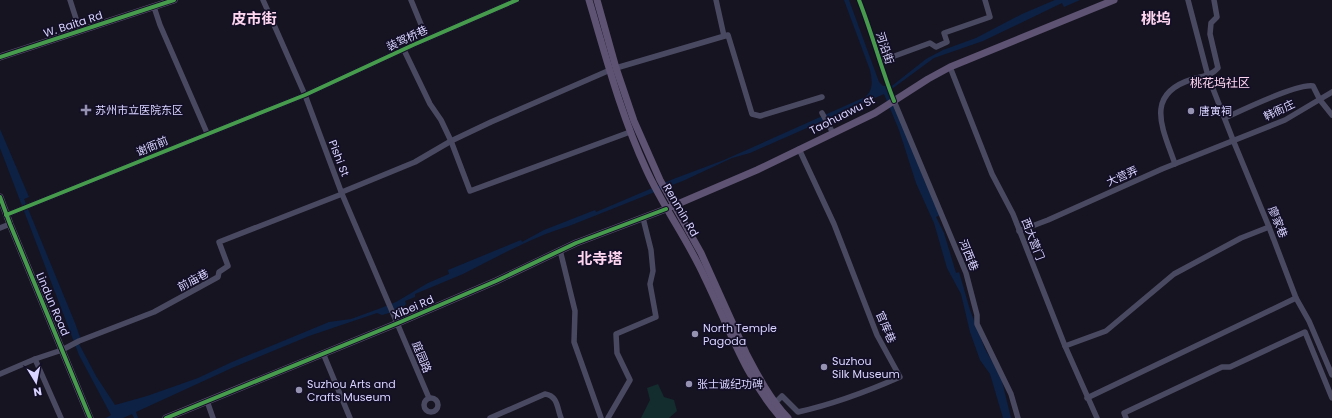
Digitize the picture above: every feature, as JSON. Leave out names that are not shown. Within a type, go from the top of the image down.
[{"type":"main road","name":"W. Baita Rd","points":[[0,57],[174,0]]},
{"type":"main road","name":"Renmin Rd","points":[[589,0],[613,69],[656,182],[658,195],[700,265],[745,364],[759,389],[782,418]]},
{"type":"main road","name":"Renmin Rd","points":[[597,0],[613,69],[630,132],[656,182],[665,191],[701,253],[746,352],[773,405],[788,418]]},
{"type":"main road","name":"Taohuawu St","points":[[666,209],[757,170],[865,118],[950,67],[1114,0]]},
{"type":"main road","name":"Lindun Road","points":[[0,198],[90,418]]},
{"type":"main road","name":"Xibei Rd","points":[[166,418],[398,323],[496,281],[560,250],[666,209]]},
{"type":"street","points":[[70,0],[80,31]]},
{"type":"street","name":"Pishi St","points":[[264,0],[305,95],[342,193],[398,323]]},
{"type":"street","points":[[411,0],[427,39]]},
{"type":"street","points":[[497,0],[499,7]]},
{"type":"street","name":"装驾桥巷","points":[[305,95],[427,39],[517,0]]},
{"type":"street","points":[[716,0],[724,36]]},
{"type":"street","points":[[881,61],[930,43],[936,47],[947,42],[944,33],[990,16],[985,0]]},
{"type":"street","name":"廖家巷","points":[[1188,0],[1193,24],[1208,76],[1270,227],[1296,298],[1309,321],[1332,375]]},
{"type":"street","points":[[1175,164],[1160,121],[1160,111],[1163,100],[1167,94],[1180,84],[1193,79],[1208,76],[1215,72],[1218,68],[1210,34],[1211,23],[1217,17],[1214,0]]},
{"type":"street","points":[[154,7],[160,25],[207,133]]},
{"type":"street","points":[[342,193],[415,162],[451,141],[491,122],[613,69],[728,35],[752,114],[760,116],[822,97]]},
{"type":"street","points":[[404,50],[430,104],[441,120],[451,141],[470,191],[630,132]]},
{"type":"street","name":"西大营门","points":[[950,67],[992,174],[1013,214],[1065,346],[1096,418]]},
{"type":"street","points":[[1225,118],[1279,95],[1307,86],[1313,86],[1320,100],[1332,115]]},
{"type":"street","name":"韩衙庄","points":[[1233,140],[1285,120],[1332,92]]},
{"type":"street","name":"谢衙前","points":[[6,215],[207,133],[305,95]]},
{"type":"street","name":"河西巷","points":[[892,102],[966,273],[977,315],[977,324],[1011,394],[1018,418]]},
{"type":"street","points":[[822,113],[833,133]]},
{"type":"street","name":"大营弄","points":[[1020,231],[1233,140]]},
{"type":"street","name":"官库巷","points":[[773,405],[782,396],[798,412],[824,406],[861,394],[900,377],[877,335],[834,224],[799,149]]},
{"type":"street","name":"前庙巷","points":[[0,374],[154,312],[218,277],[219,272],[228,266],[219,242],[342,193]]},
{"type":"street","points":[[608,418],[630,380],[617,353],[616,334],[656,317],[650,284],[653,272],[651,250],[642,218]]},
{"type":"street","points":[[0,228],[10,224]]},
{"type":"street","points":[[1065,346],[1106,331],[1174,274],[1241,238],[1270,227]]},
{"type":"street","points":[[560,250],[575,311],[574,342],[601,418]]},
{"type":"street","points":[[1087,398],[1296,298]]},
{"type":"street","name":"庭园路","points":[[398,323],[429,398]]},
{"type":"street","points":[[1126,418],[1124,413],[1222,367],[1230,367],[1305,332],[1332,398]]},
{"type":"street","points":[[323,353],[350,418]]},
{"type":"street","points":[[35,359],[61,418]]},
{"type":"street","points":[[490,418],[545,394],[555,399],[561,418]]},
{"type":"street","points":[[429,398],[434,398],[438,402],[438,408],[434,412],[429,412],[425,408],[425,402],[429,398]]},
{"type":"street","points":[[207,401],[213,418]]},
{"type":"street","points":[[434,412],[437,418]]},
{"type":"green space","points":[[658,384],[664,397],[674,400],[677,411],[669,418],[641,418],[650,400],[647,388]]},
{"type":"water","points":[[844,0],[849,0],[879,82],[883,86],[887,86],[888,89],[926,59],[943,50],[976,38],[1022,14],[1055,0],[1080,0],[1064,7],[1062,3],[983,41],[934,58],[889,91],[924,180],[940,215],[936,217],[944,233],[956,273],[959,272],[970,310],[985,349],[1001,377],[1011,418],[1003,418],[990,374],[980,360],[970,332],[961,294],[947,268],[934,223],[916,183],[899,130],[884,94],[750,153],[732,158],[685,180],[528,242],[463,274],[415,294],[415,297],[405,301],[406,304],[400,310],[382,315],[377,313],[309,336],[234,367],[136,412],[138,418],[134,418],[132,414],[123,418],[106,418],[111,415],[79,355],[0,148],[0,129],[29,197],[24,199],[75,323],[81,340],[78,342],[96,376],[115,405],[147,396],[198,378],[232,362],[329,322],[351,319],[396,302],[428,283],[449,274],[448,270],[521,240],[522,242],[544,230],[595,210],[596,212],[676,178],[724,160],[865,97],[871,88],[872,81],[870,70]]},
{"type":"cycle path","points":[[0,57],[174,0]]},
{"type":"cycle path","points":[[6,215],[305,95],[413,45],[517,0]]},
{"type":"cycle path","name":"河沿街","points":[[859,0],[894,101]]},
{"type":"cycle path","points":[[0,197],[90,418]]},
{"type":"cycle path","points":[[166,418],[398,323],[496,281],[576,243],[666,209]]},
{"type":"place","name":"苏州市立医院东区","points":[[86,110]]},
{"type":"place","name":"唐寅祠","points":[[1191,111]]},
{"type":"place","name":"North Temple Pagoda","points":[[695,334]]},
{"type":"place","name":"Suzhou Silk Museum","points":[[824,367]]},
{"type":"place","name":"张士诚纪功碑","points":[[689,384]]},
{"type":"place","name":"Suzhou Arts and Crafts Museum","points":[[299,390]]},
{"type":"district","name":"皮市街","points":[[254,19]]},
{"type":"district","name":"桃坞","points":[[1156,19]]},
{"type":"district","name":"桃花坞社区","points":[[1220,83]]},
{"type":"district","name":"北寺塔","points":[[600,259]]}]
